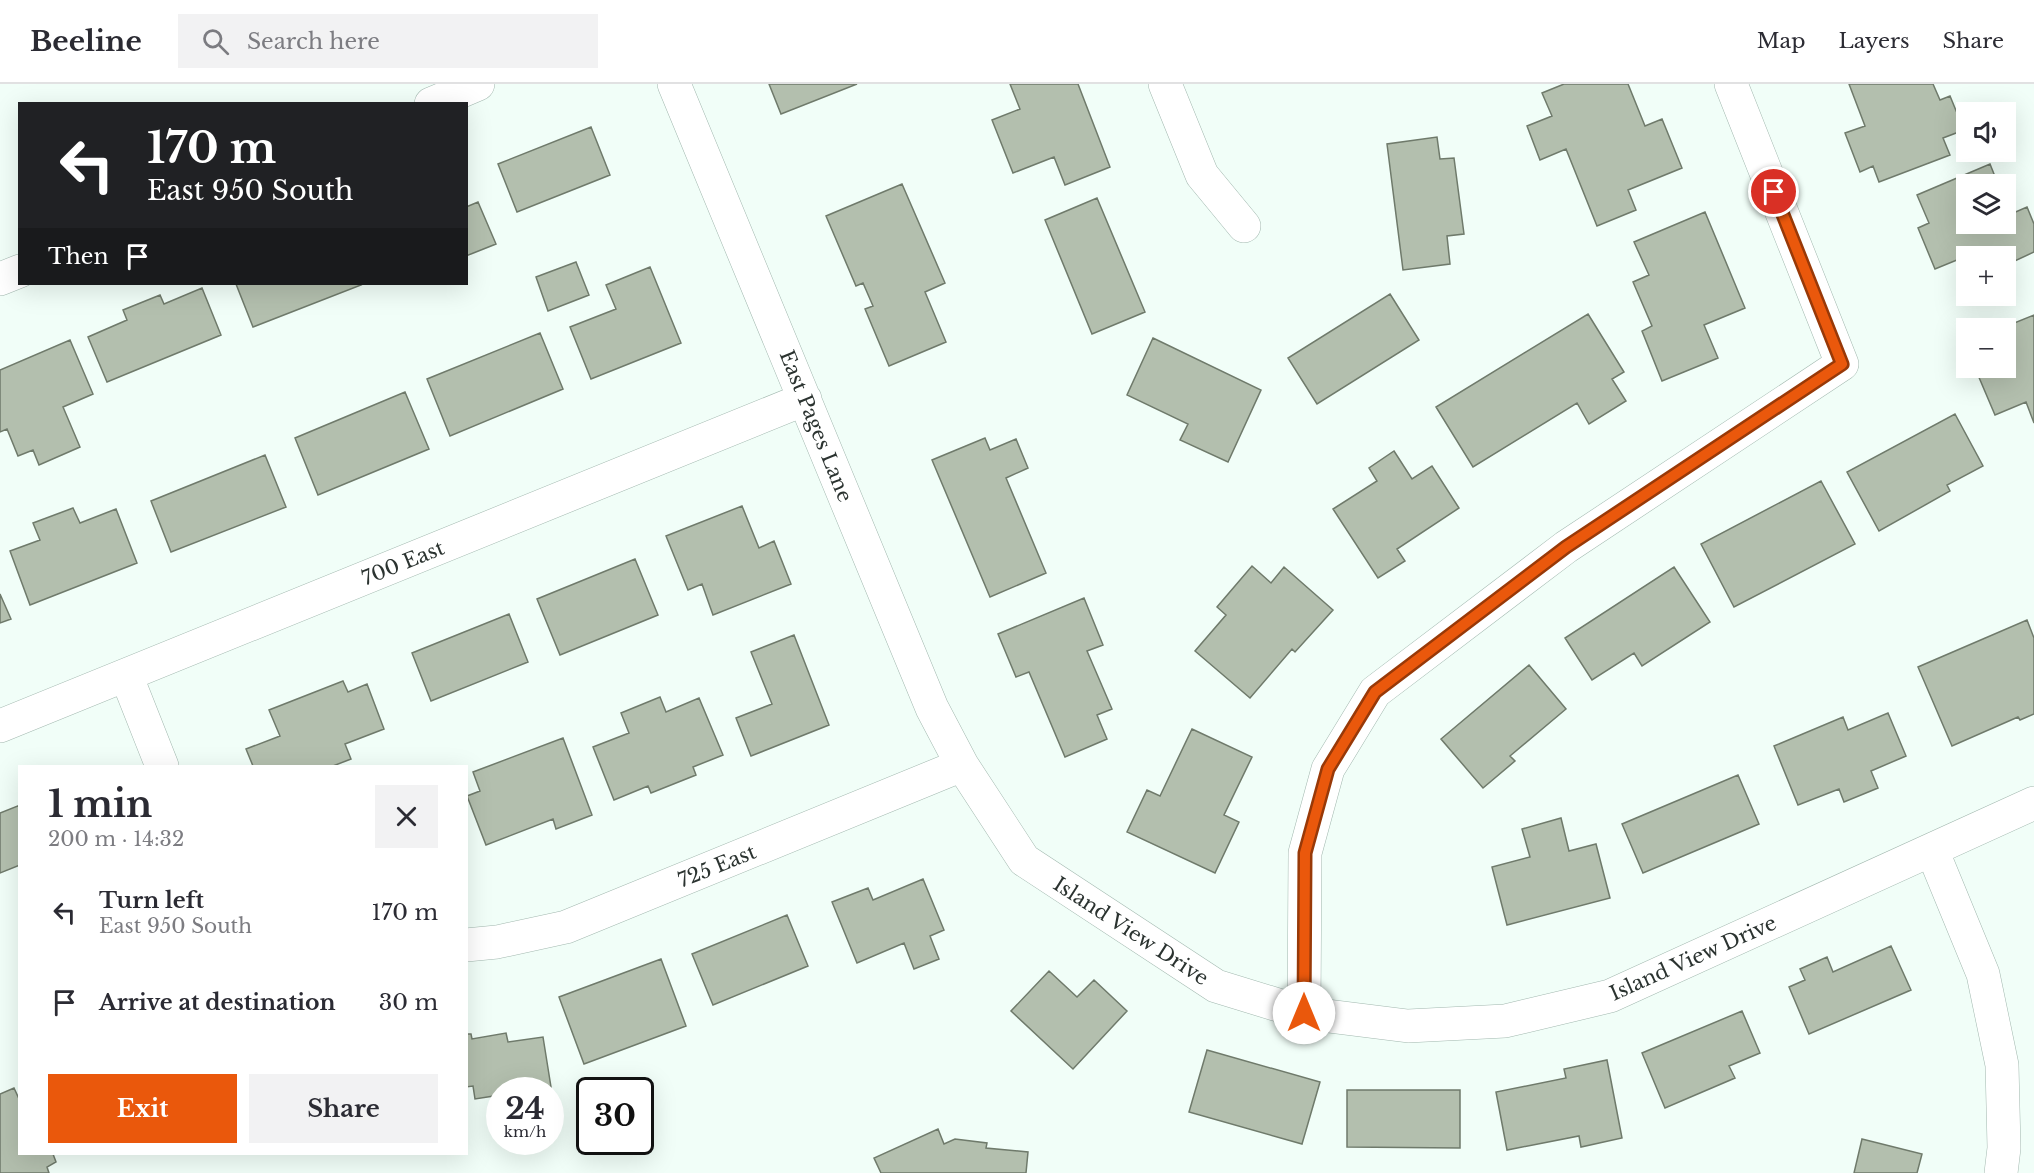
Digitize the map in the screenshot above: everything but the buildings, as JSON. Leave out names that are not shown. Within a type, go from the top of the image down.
[{"type":"street","points":[[436,102],[478,84]]},
{"type":"street","name":"East Pages Lane","points":[[674,84],[932,708],[962,765]]},
{"type":"street","points":[[1165,84],[1202,175],[1244,225]]},
{"type":"street","points":[[1304,1013],[1305,853],[1328,769],[1375,692],[1566,547],[1842,364],[1731,84]]},
{"type":"street","points":[[0,279],[18,272]]},
{"type":"street","name":"700 East","points":[[0,726],[805,399]]},
{"type":"street","points":[[126,675],[162,765]]},
{"type":"street","name":"Island View Drive","points":[[962,765],[1024,860],[1215,986],[1304,1013],[1408,1026],[1505,1021],[1610,996],[2031,804]]},
{"type":"street","name":"725 East","points":[[468,945],[497,942],[566,927],[962,765]]},
{"type":"street","points":[[1932,850],[1983,974],[2002,1065],[2004,1148],[2001,1173]]},
{"type":"route","points":[[1304,1013],[1305,853],[1328,769],[1375,692],[1566,547],[1842,364],[1774,192]]}]
